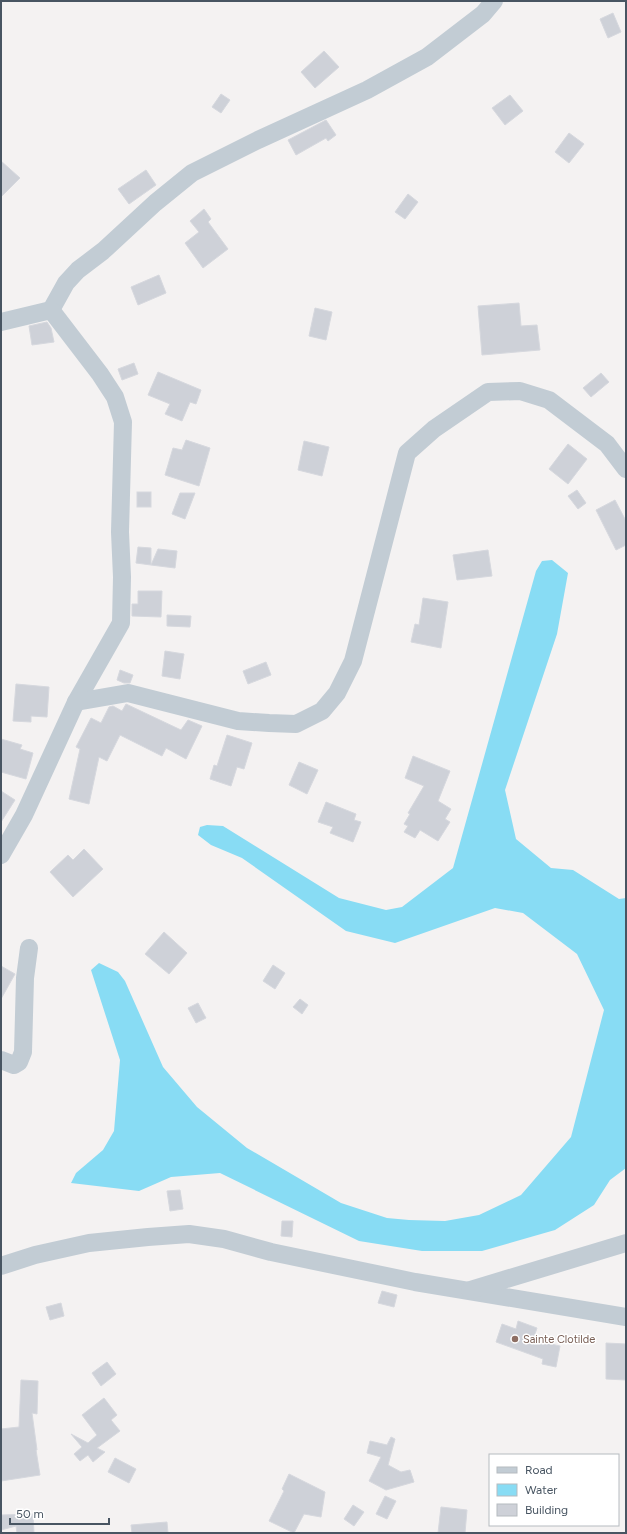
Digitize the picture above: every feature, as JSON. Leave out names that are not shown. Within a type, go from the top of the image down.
[{"type":"street","points":[[1,322],[51,310],[66,283],[78,270],[103,251],[155,203],[192,173],[258,140],[367,90],[427,57],[483,14],[494,1]]},
{"type":"street","points":[[1,855],[24,815],[76,702],[121,623],[122,576],[120,532],[123,422],[115,397],[108,386],[51,310]]},
{"type":"street","points":[[76,702],[128,693],[238,721],[296,724],[322,711],[337,693],[353,661],[407,453],[434,429],[488,392],[520,391],[549,400],[606,444],[626,469]]},
{"type":"street","points":[[1,1060],[14,1065],[19,1062],[23,1052],[25,978],[29,948]]},
{"type":"street","points":[[1,1266],[35,1255],[89,1243],[189,1234],[224,1239],[271,1252],[414,1282],[626,1317]]},
{"type":"street","points":[[467,1291],[626,1244]]},
{"type":"water","points":[[552,560],[568,573],[557,634],[505,790],[516,839],[551,868],[573,870],[619,899],[626,898],[626,1168],[610,1180],[594,1205],[555,1230],[482,1251],[422,1251],[359,1241],[220,1173],[171,1177],[139,1191],[71,1183],[76,1173],[103,1150],[114,1131],[120,1060],[91,970],[99,963],[118,972],[125,981],[163,1067],[197,1107],[247,1148],[341,1203],[387,1218],[409,1220],[445,1221],[479,1215],[521,1195],[571,1137],[604,1010],[577,954],[523,913],[495,908],[395,943],[346,931],[242,858],[211,845],[198,835],[200,827],[207,825],[223,826],[339,898],[386,910],[402,907],[453,868],[536,571],[542,561]]},
{"type":"building","points":[[613,13],[621,32],[608,38],[600,19]]},
{"type":"building","points":[[324,51],[339,67],[315,88],[301,72]]},
{"type":"building","points":[[221,94],[230,100],[221,113],[212,107]]},
{"type":"building","points":[[510,95],[523,111],[505,125],[492,108]]},
{"type":"building","points":[[326,120],[336,135],[328,141],[326,138],[296,155],[288,140]]},
{"type":"building","points":[[569,133],[584,144],[569,163],[555,152]]},
{"type":"building","points":[[1,161],[20,178],[1,197]]},
{"type":"building","points":[[146,170],[156,185],[129,204],[118,189]]},
{"type":"building","points":[[408,194],[418,202],[405,219],[395,212]]},
{"type":"building","points":[[204,209],[211,219],[208,222],[228,249],[203,268],[185,243],[199,232],[190,221]]},
{"type":"building","points":[[159,275],[166,293],[138,305],[131,287]]},
{"type":"building","points":[[519,303],[521,326],[537,325],[540,350],[482,355],[478,306]]},
{"type":"building","points":[[315,308],[332,312],[326,340],[309,336]]},
{"type":"building","points":[[47,322],[51,328],[54,342],[32,345],[29,326]]},
{"type":"building","points":[[134,363],[138,374],[122,380],[118,369]]},
{"type":"building","points":[[158,372],[201,390],[196,404],[190,402],[182,421],[165,414],[170,404],[148,395]]},
{"type":"building","points":[[601,373],[609,382],[591,397],[583,388]]},
{"type":"building","points":[[186,440],[210,448],[199,486],[165,475],[173,448],[182,450]]},
{"type":"building","points":[[304,441],[329,447],[322,476],[298,470]]},
{"type":"building","points":[[568,444],[587,459],[568,484],[549,469]]},
{"type":"building","points":[[577,490],[586,503],[578,509],[568,496]]},
{"type":"building","points":[[137,492],[151,492],[151,507],[137,507]]},
{"type":"building","points":[[180,493],[195,493],[185,519],[172,514]]},
{"type":"building","points":[[615,500],[626,521],[626,545],[616,550],[596,510]]},
{"type":"building","points":[[138,547],[151,548],[151,565],[136,563]]},
{"type":"building","points":[[158,549],[177,551],[175,568],[151,565]]},
{"type":"building","points":[[488,550],[492,576],[457,580],[453,555]]},
{"type":"building","points":[[138,591],[162,591],[161,617],[132,616],[132,604],[138,604]]},
{"type":"building","points":[[423,598],[448,602],[441,648],[411,642],[415,624],[419,625]]},
{"type":"building","points":[[167,615],[191,616],[190,627],[167,626]]},
{"type":"building","points":[[165,651],[184,654],[180,679],[162,676]]},
{"type":"building","points":[[266,662],[271,675],[248,684],[243,671]]},
{"type":"building","points":[[120,670],[133,675],[130,683],[124,683],[117,680]]},
{"type":"building","points":[[16,684],[49,687],[47,717],[31,716],[31,722],[13,721]]},
{"type":"building","points":[[126,704],[181,730],[188,720],[202,726],[186,759],[166,748],[162,756],[120,735],[107,761],[99,757],[89,804],[69,799],[80,749],[76,747],[91,718],[101,723],[109,707],[113,706],[122,711]]},
{"type":"building","points":[[227,735],[252,743],[244,769],[237,767],[231,786],[210,779],[214,765],[217,766]]},
{"type":"building","points":[[1,739],[22,745],[20,749],[33,753],[26,779],[1,772]]},
{"type":"building","points":[[413,756],[450,771],[438,801],[451,809],[445,819],[450,822],[438,841],[420,830],[415,838],[404,832],[408,826],[404,824],[410,814],[408,813],[424,786],[405,778]]},
{"type":"building","points":[[299,762],[318,770],[307,794],[289,785]]},
{"type":"building","points":[[1,791],[15,800],[1,822]]},
{"type":"building","points":[[326,802],[356,814],[354,820],[361,822],[353,842],[330,833],[333,827],[318,822]]},
{"type":"building","points":[[84,849],[103,869],[73,897],[50,872],[68,855],[73,860]]},
{"type":"building","points":[[164,932],[187,953],[169,974],[145,954]]},
{"type":"building","points":[[273,965],[285,973],[275,989],[263,981]]},
{"type":"building","points":[[1,966],[15,974],[1,999]]},
{"type":"building","points":[[300,999],[308,1005],[302,1014],[293,1007]]},
{"type":"building","points":[[198,1003],[206,1018],[196,1023],[188,1008]]},
{"type":"building","points":[[180,1190],[183,1209],[170,1211],[167,1191]]},
{"type":"building","points":[[282,1221],[293,1221],[292,1237],[281,1236]]},
{"type":"building","points":[[382,1291],[397,1295],[394,1307],[378,1303]]},
{"type":"building","points":[[61,1303],[64,1316],[50,1320],[46,1307]]},
{"type":"building","points":[[518,1321],[537,1328],[533,1340],[560,1346],[556,1367],[542,1364],[543,1359],[496,1342],[502,1324],[516,1329]]},
{"type":"building","points":[[606,1343],[626,1344],[626,1380],[606,1379]]},
{"type":"building","points":[[107,1362],[116,1374],[101,1386],[92,1373]]},
{"type":"building","points":[[21,1380],[38,1381],[37,1414],[32,1413],[40,1475],[1,1481],[1,1429],[19,1427]]},
{"type":"building","points":[[104,1398],[117,1415],[111,1420],[120,1431],[97,1448],[105,1452],[93,1462],[88,1455],[80,1461],[74,1454],[82,1447],[71,1434],[88,1443],[97,1435],[82,1415]]},
{"type":"building","points":[[391,1437],[395,1439],[388,1465],[401,1472],[410,1470],[414,1482],[386,1490],[369,1481],[381,1457],[367,1453],[370,1441],[387,1445]]},
{"type":"building","points":[[115,1458],[136,1469],[129,1483],[108,1472]]},
{"type":"building","points":[[289,1474],[325,1492],[321,1517],[304,1514],[294,1533],[269,1521],[284,1491],[282,1489]]},
{"type":"building","points":[[385,1496],[396,1501],[387,1519],[376,1514]]},
{"type":"building","points":[[353,1505],[364,1512],[354,1526],[344,1519]]},
{"type":"building","points":[[441,1507],[467,1510],[465,1533],[438,1533]]},
{"type":"building","points":[[33,1514],[34,1533],[17,1533],[16,1526],[1,1530],[1,1515]]},
{"type":"building","points":[[167,1522],[168,1533],[132,1533],[131,1525]]},
{"type":"place","name":"Sainte Clotilde","points":[[515,1339]]}]
